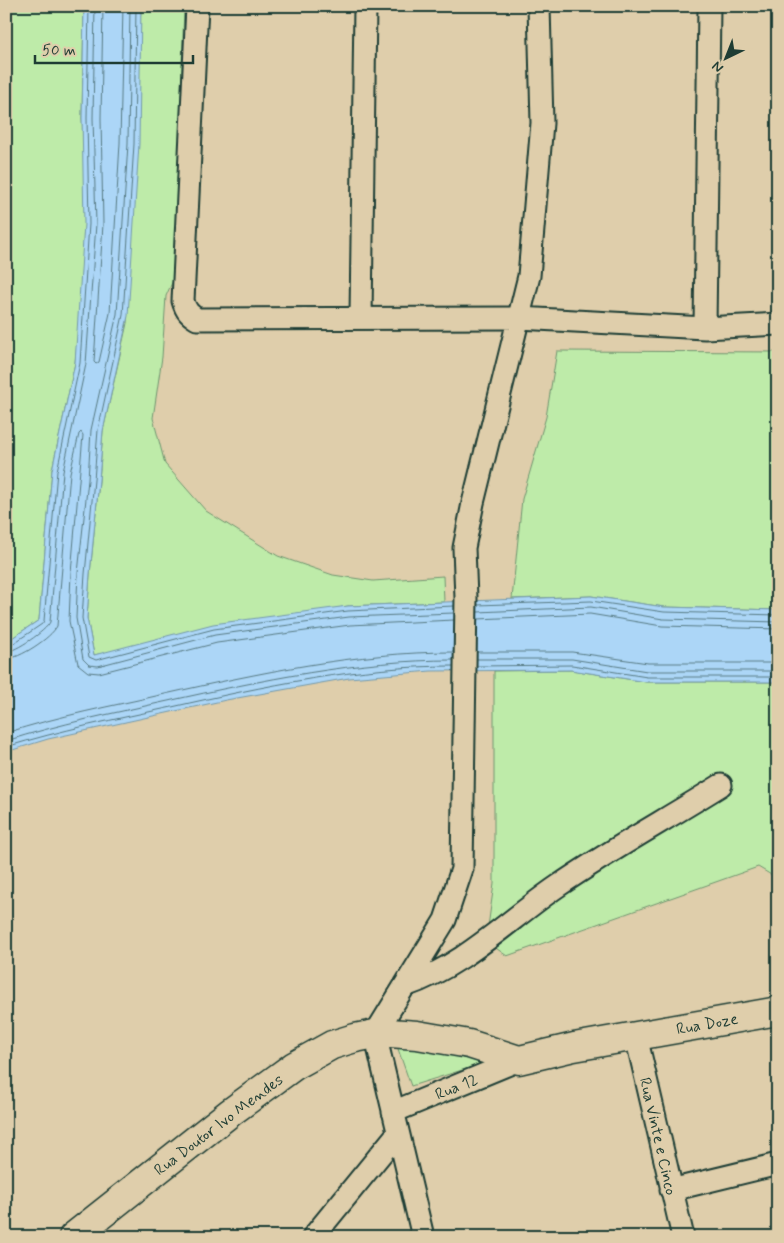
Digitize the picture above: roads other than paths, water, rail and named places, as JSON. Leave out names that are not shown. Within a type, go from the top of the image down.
[{"type":"street","points":[[196,6],[184,301],[185,308],[189,314],[197,318],[519,318],[705,328],[778,324]]},
{"type":"street","points":[[360,317],[365,6]]},
{"type":"street","points":[[423,1237],[375,1034],[445,920],[462,870],[466,598],[464,548],[472,503],[529,276],[542,122],[539,6]]},
{"type":"street","points":[[705,328],[709,6]]},
{"type":"street","points":[[405,986],[445,968],[494,935],[541,898],[581,870],[721,785]]},
{"type":"street","name":"Rua Doze","points":[[519,1060],[574,1047],[778,1011]]},
{"type":"street","name":"Rua Doutor Ivo Mendes","points":[[72,1237],[231,1112],[294,1066],[332,1045],[375,1034],[417,1035],[450,1040],[519,1060]]},
{"type":"street","name":"Rua Vinte e Cinco","points":[[636,1036],[683,1237]]},
{"type":"street","name":"Rua 12","points":[[393,1112],[519,1060]]},
{"type":"street","points":[[313,1237],[398,1133]]},
{"type":"street","points":[[672,1190],[778,1164]]},
{"type":"water","points":[[84,6],[141,6],[139,144],[128,316],[103,431],[90,574],[87,618],[94,655],[213,624],[348,606],[591,596],[664,607],[778,610],[778,682],[646,682],[571,670],[431,671],[349,678],[226,700],[48,739],[6,752],[6,642],[39,620],[52,470],[75,363],[84,224],[82,118]]}]
